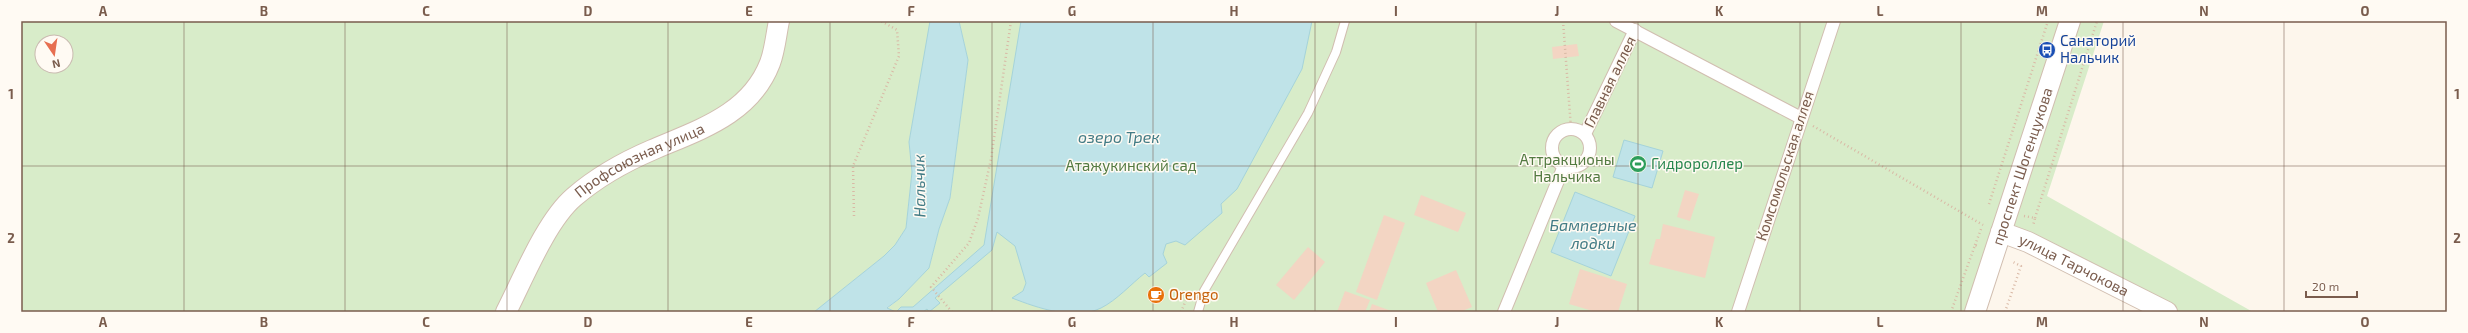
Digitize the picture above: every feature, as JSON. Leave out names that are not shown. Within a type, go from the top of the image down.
[{"type":"street","name":"Профсоюзная улица","points":[[506,312],[548,233],[573,198],[601,177],[650,150],[709,126],[742,103],[770,63],[779,21]]},
{"type":"street","points":[[1616,21],[1801,118]]},
{"type":"street","name":"Комсомольская аллея","points":[[1738,312],[1834,21]]},
{"type":"street","name":"проспект Шогенцукова","points":[[1975,312],[2070,21]]},
{"type":"street","name":"Главная аллея","points":[[1585,134],[1635,30]]},
{"type":"street","points":[[1571,129],[1585,134],[1591,146],[1588,159],[1577,167],[1564,166],[1554,158],[1552,146],[1556,135],[1561,131],[1571,129]]},
{"type":"street","points":[[1504,312],[1564,166]]},
{"type":"street","name":"улица Тарчокова","points":[[2001,232],[2028,242],[2167,312]]},
{"type":"lane","points":[[1198,312],[1204,291],[1308,113],[1336,52],[1345,21]]},
{"type":"path","points":[[854,216],[853,166],[899,56],[897,30],[881,21]]},
{"type":"path","points":[[952,312],[931,287],[969,243],[978,218],[991,159],[1011,21]]},
{"type":"path","points":[[1563,21],[1571,129]]},
{"type":"path","points":[[1989,204],[2048,21]]},
{"type":"path","points":[[2032,231],[2097,21]]},
{"type":"path","points":[[1801,118],[1982,225]]},
{"type":"path","points":[[2022,216],[2035,218]]},
{"type":"path","points":[[1951,312],[1975,245],[1980,247]]},
{"type":"path","points":[[2005,312],[2021,266],[2009,260]]},
{"type":"green space","points":[[21,21],[930,21],[909,142],[912,172],[906,228],[895,245],[884,256],[814,312],[21,312]]},
{"type":"green space","points":[[959,21],[2104,21],[2047,196],[2253,312],[2167,312],[2001,232],[1975,312],[883,312],[899,299],[929,268],[939,229],[950,198],[968,60]]},
{"type":"water","name":"Нальчик","points":[[930,21],[959,21],[968,60],[950,198],[939,229],[929,268],[899,299],[887,308],[896,312],[814,312],[884,256],[895,245],[906,228],[912,172],[909,142]]},
{"type":"water","name":"озеро Трек","points":[[1021,21],[1312,21],[1302,69],[1237,189],[1221,204],[1222,213],[1185,245],[1176,241],[1166,244],[1163,254],[1167,263],[1149,277],[1145,273],[1113,301],[1090,312],[1056,312],[1033,306],[1012,298],[1023,291],[1026,283],[1015,246],[997,232],[992,250],[935,298],[940,303],[929,312],[927,309],[923,312],[896,312],[901,307],[913,307],[984,245]]},
{"type":"water","name":"Гидророллер","points":[[1624,140],[1663,151],[1652,188],[1613,177]]},
{"type":"water","name":"Бамперные лодки","points":[[1575,192],[1635,216],[1611,276],[1551,252]]},
{"type":"building","points":[[1577,44],[1579,56],[1553,59],[1552,47]]},
{"type":"building","points":[[1685,190],[1699,194],[1690,221],[1677,217]]},
{"type":"building","points":[[1421,195],[1466,213],[1458,232],[1414,215]]},
{"type":"building","points":[[1384,215],[1405,223],[1377,300],[1356,292]]},
{"type":"building","points":[[1663,224],[1715,237],[1705,278],[1649,264],[1656,239],[1660,239]]},
{"type":"building","points":[[1308,247],[1325,262],[1294,300],[1276,285]]},
{"type":"building","points":[[1580,269],[1627,284],[1618,312],[1596,312],[1569,304]]},
{"type":"building","points":[[1456,270],[1472,307],[1460,312],[1438,312],[1426,283]]},
{"type":"building","points":[[1345,291],[1370,300],[1365,312],[1337,312]]},
{"type":"building","points":[[1372,304],[1394,312],[1369,312]]},
{"type":"place","name":"Санаторий Нальчик","points":[[2047,50]]},
{"type":"place","name":"Гидророллер","points":[[1638,164]]},
{"type":"place","name":"Orengo","points":[[1156,295]]},
{"type":"park label","name":"Атажукинский сад","points":[[1131,166]]},
{"type":"park label","name":"Аттракционы Нальчика","points":[[1567,168]]}]
